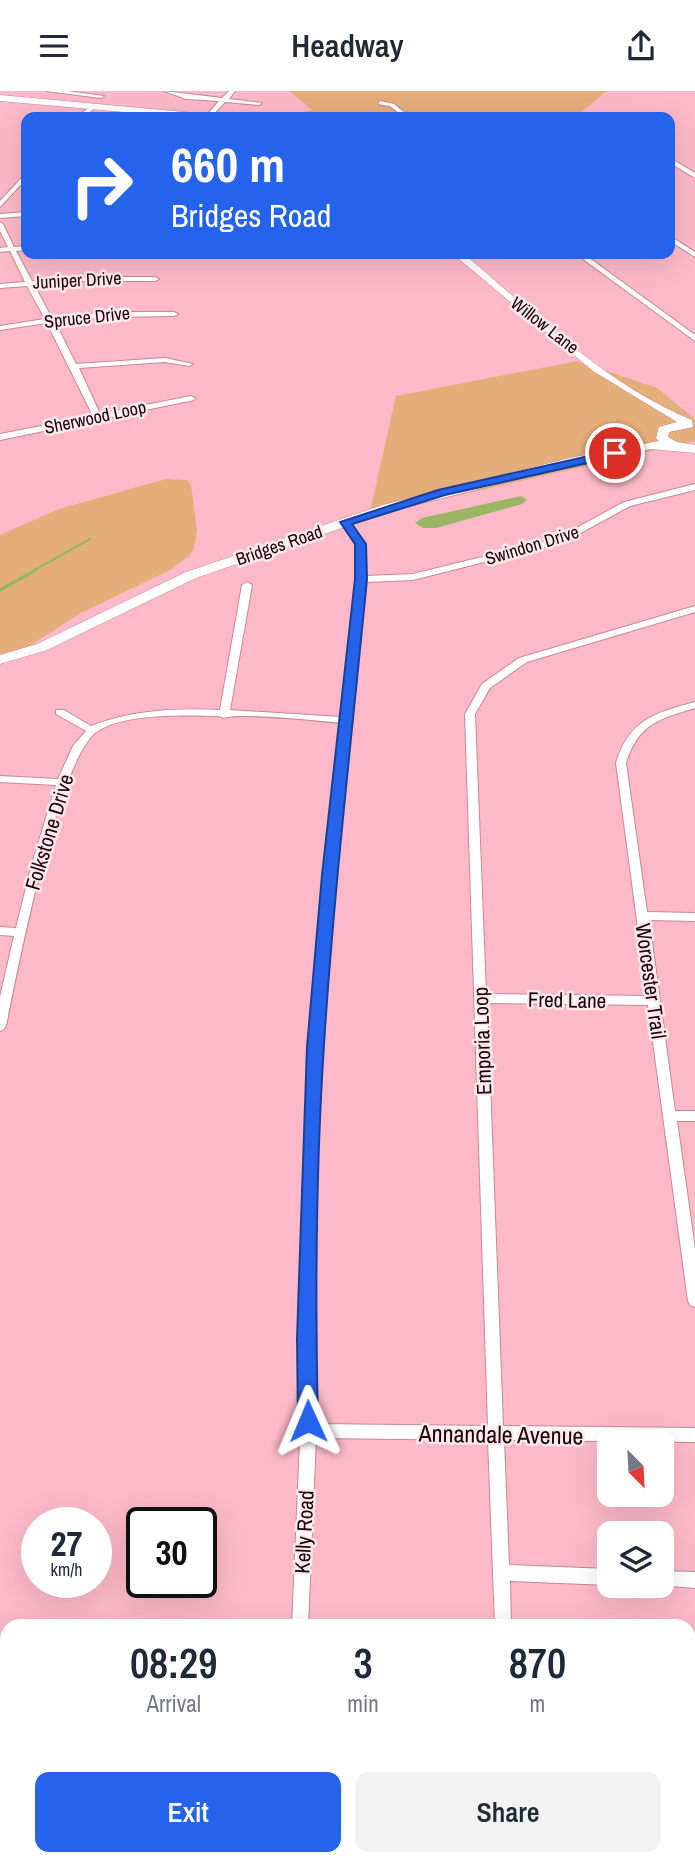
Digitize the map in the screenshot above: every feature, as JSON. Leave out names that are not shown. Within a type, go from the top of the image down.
[{"type":"street","points":[[49,91],[102,96]]},
{"type":"street","points":[[167,91],[186,97],[259,103]]},
{"type":"street","points":[[210,112],[226,100],[232,91]]},
{"type":"street","points":[[0,98],[150,112]]},
{"type":"street","points":[[380,103],[391,105],[400,112]]},
{"type":"street","points":[[86,112],[93,107]]},
{"type":"street","points":[[675,163],[695,176]]},
{"type":"street","points":[[0,205],[21,181]]},
{"type":"street","points":[[0,216],[21,214]]},
{"type":"street","points":[[0,224],[28,282],[76,366],[97,416]]},
{"type":"street","points":[[675,241],[695,255]]},
{"type":"street","points":[[0,250],[21,248]]},
{"type":"street","name":"Willow Lane","points":[[464,259],[542,324],[635,394],[692,424]]},
{"type":"street","points":[[587,259],[695,339]]},
{"type":"street","name":"Juniper Drive","points":[[0,286],[103,278],[155,279]]},
{"type":"street","name":"Spruce Drive","points":[[0,328],[129,311],[174,314]]},
{"type":"street","points":[[678,327],[695,327]]},
{"type":"street","points":[[76,366],[165,360],[189,364]]},
{"type":"street","name":"Willow Lane","points":[[635,394],[665,429],[662,438],[687,449]]},
{"type":"street","name":"Sherwood Loop","points":[[1,434],[191,398]]},
{"type":"street","name":"Bridges Road","points":[[570,462],[665,429],[692,424]]},
{"type":"street","name":"Bridges Road","points":[[0,660],[42,647],[191,575],[345,522],[442,493],[570,462],[651,445],[687,449]]},
{"type":"street","name":"Swindon Drive","points":[[361,579],[413,577],[561,540],[627,504],[695,487]]},
{"type":"street","name":"Kelly Road","points":[[300,1619],[308,1431],[306,1339],[315,1047],[346,720],[359,626],[361,579],[360,544],[345,522]]},
{"type":"street","points":[[224,715],[247,585]]},
{"type":"street","name":"Emporia Loop","points":[[503,1619],[469,724],[477,698],[492,680],[523,660],[695,609]]},
{"type":"street","name":"Worcester Trail","points":[[695,705],[659,716],[638,728],[626,741],[621,763],[695,1298]]},
{"type":"street","points":[[60,712],[90,730],[125,717],[159,713],[346,720]]},
{"type":"street","name":"Folkstone Drive","points":[[0,1026],[20,932],[60,782],[90,730]]},
{"type":"street","points":[[0,779],[60,782]]},
{"type":"street","points":[[642,916],[695,917]]},
{"type":"street","points":[[0,931],[20,932]]},
{"type":"street","name":"Fred Lane","points":[[480,998],[653,1001]]},
{"type":"street","points":[[670,1116],[695,1116]]},
{"type":"street","name":"Annandale Avenue","points":[[308,1431],[695,1435]]},
{"type":"street","points":[[501,1573],[597,1577]]},
{"type":"street","points":[[674,1579],[695,1580]]},
{"type":"shaded area","points":[[289,91],[607,91],[581,112],[304,112],[312,110]]},
{"type":"shaded area","points":[[578,361],[657,388],[695,419],[695,441],[369,516],[396,396]]},
{"type":"shaded area","points":[[166,479],[187,480],[191,485],[197,531],[194,548],[189,556],[170,570],[79,614],[0,665],[0,535],[59,509]]},
{"type":"shaded area","points":[[521,496],[527,500],[522,504],[436,528],[423,528],[415,523],[422,518]]},
{"type":"waterway","points":[[31,572],[90,539]]},
{"type":"waterway","points":[[0,590],[34,571]]},
{"type":"route","points":[[308,1421],[306,1339],[315,1047],[346,720],[359,626],[361,579],[360,544],[345,522],[442,493],[615,453]]}]
